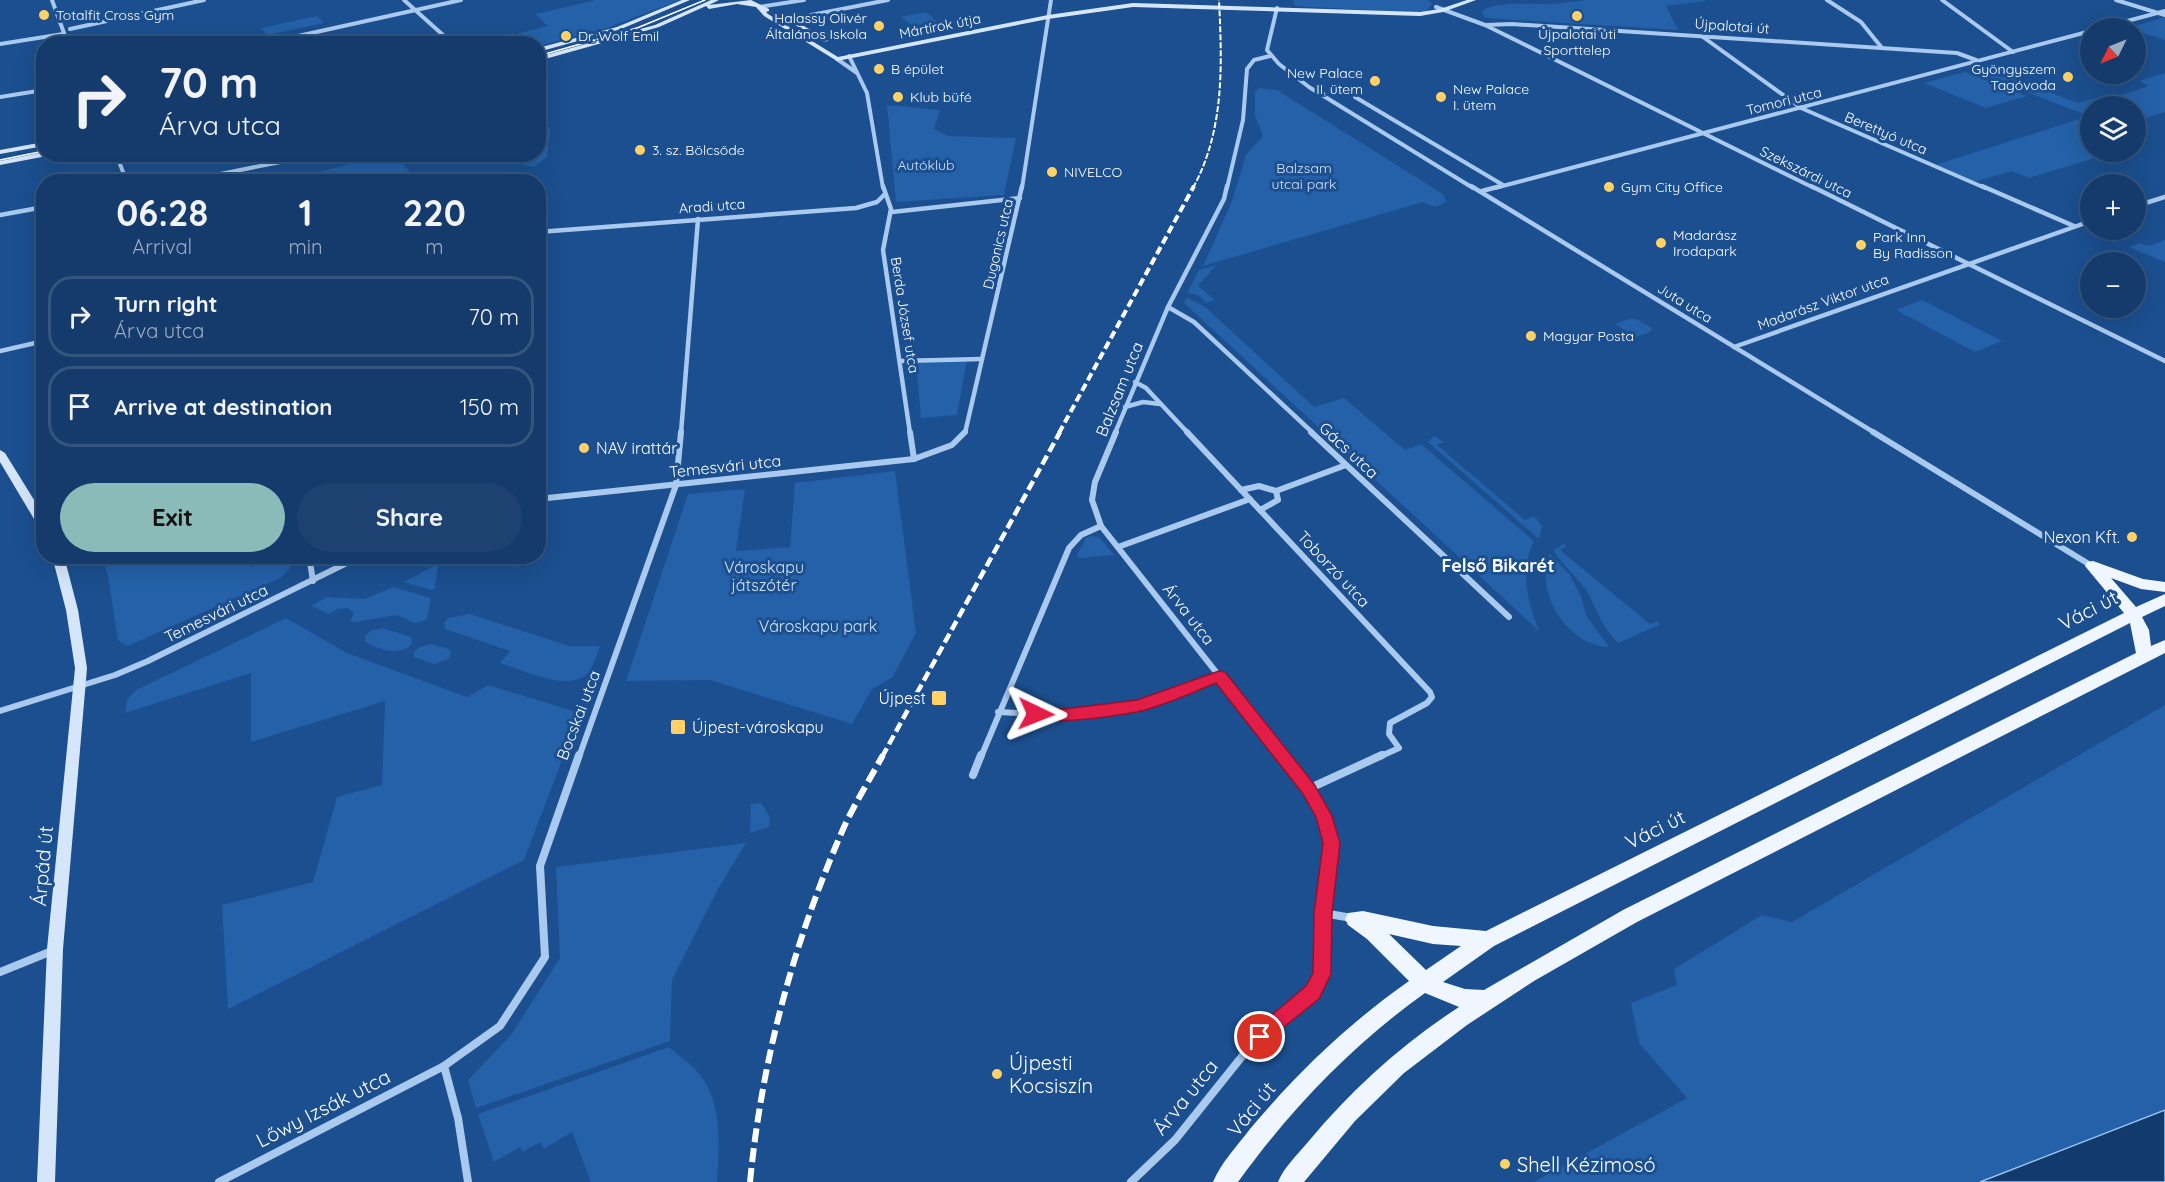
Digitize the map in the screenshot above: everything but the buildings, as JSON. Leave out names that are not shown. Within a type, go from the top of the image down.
[{"type":"main road","points":[[2092,566],[2142,584],[2165,587]]},
{"type":"main road","points":[[2092,566],[2133,614],[2141,630],[2145,658]]},
{"type":"main road","name":"Váci út","points":[[1224,1182],[1297,1091],[1347,1042],[1424,983],[1487,940],[1750,810],[2165,599]]},
{"type":"main road","points":[[1289,1182],[1334,1127],[1385,1077],[1442,1031],[1490,1000],[1630,916],[2165,646]]},
{"type":"main road","points":[[1355,918],[1384,941],[1424,983],[1438,992],[1458,999],[1490,1000]]},
{"type":"main road","points":[[1355,918],[1433,935],[1487,940]]},
{"type":"street","points":[[50,36],[63,34],[52,0]]},
{"type":"street","points":[[69,29],[204,0]]},
{"type":"street","points":[[404,0],[444,36]]},
{"type":"street","points":[[298,36],[461,0]]},
{"type":"street","points":[[546,48],[619,28],[687,0]]},
{"type":"street","points":[[546,57],[616,39],[716,0]]},
{"type":"street","points":[[747,0],[778,13],[828,43]]},
{"type":"street","points":[[689,12],[731,3],[756,4],[804,0]]},
{"type":"street","points":[[801,17],[888,0]]},
{"type":"street","name":"Dugonics utca","points":[[914,459],[954,443],[966,433],[1020,198],[1051,0]]},
{"type":"street","points":[[1270,56],[1267,44],[1277,0]]},
{"type":"street","points":[[1392,12],[1436,7],[1449,0]]},
{"type":"street","points":[[1048,17],[1133,5],[1427,14],[1473,0]]},
{"type":"street","points":[[1827,0],[1861,22],[1882,48]]},
{"type":"street","points":[[1942,0],[2013,52]]},
{"type":"street","points":[[2116,0],[2165,15]]},
{"type":"street","points":[[756,4],[766,15],[857,73]]},
{"type":"street","name":"Szekszárdi utca","points":[[1436,7],[1485,26],[2165,361]]},
{"type":"street","points":[[2138,18],[2165,11]]},
{"type":"street","name":"Mártírok útja","points":[[837,59],[1048,17]]},
{"type":"street","name":"Újpalotai út","points":[[1485,26],[1512,24],[1957,53],[1977,61]]},
{"type":"street","points":[[798,34],[809,31]]},
{"type":"street","name":"Tomori utca","points":[[1482,191],[2080,34]]},
{"type":"street","name":"Berettyó utca","points":[[1703,37],[1801,108],[2074,226]]},
{"type":"street","points":[[0,44],[36,38]]},
{"type":"street","points":[[838,49],[849,56],[867,93],[884,195],[892,212],[1020,198]]},
{"type":"street","name":"Juta utca","points":[[1270,56],[1309,87],[2092,566]]},
{"type":"street","name":"Balzsam utca","points":[[1101,526],[1093,507],[1092,494],[1135,382],[1168,307],[1224,199],[1243,120],[1247,69],[1254,60],[1270,56]]},
{"type":"street","points":[[0,97],[36,91]]},
{"type":"street","points":[[1355,97],[1503,185]]},
{"type":"street","points":[[0,152],[36,145]]},
{"type":"street","points":[[0,163],[36,156]]},
{"type":"street","points":[[220,174],[281,162]]},
{"type":"street","name":"Aradi utca","points":[[546,231],[856,208],[873,204],[884,195]]},
{"type":"street","points":[[2146,203],[2165,197]]},
{"type":"street","points":[[0,215],[36,208]]},
{"type":"street","name":"Berda József utca","points":[[892,212],[883,244],[914,459]]},
{"type":"street","name":"Bocskai utca","points":[[444,1066],[500,1026],[545,957],[540,867],[676,485],[697,257],[698,219]]},
{"type":"street","name":"Madarász Viktor utca","points":[[1734,347],[2080,224]]},
{"type":"street","name":"Gács utca","points":[[1168,307],[1194,322],[1509,617]]},
{"type":"street","points":[[0,351],[36,343]]},
{"type":"street","points":[[900,360],[982,359]]},
{"type":"street","name":"Toborzó utca","points":[[1135,382],[1144,387],[1430,692],[1432,697],[1427,703],[1390,723],[1389,735],[1399,748],[1308,789]]},
{"type":"street","points":[[1125,407],[1143,402],[1160,404]]},
{"type":"street","points":[[0,453],[36,513]]},
{"type":"street","name":"Temesvári utca","points":[[546,498],[914,459]]},
{"type":"street","points":[[1241,490],[1259,486],[1276,491],[1346,465]]},
{"type":"street","points":[[1260,510],[1278,500],[1276,491]]},
{"type":"street","points":[[1118,547],[1250,499]]},
{"type":"street","points":[[973,775],[1069,548],[1081,535],[1101,526]]},
{"type":"street","name":"Árva utca","points":[[1101,526],[1308,789],[1324,816],[1331,843],[1323,913],[1323,967],[1317,987],[1248,1049],[1160,1156],[1131,1182]]},
{"type":"street","name":"Árpád út","points":[[46,1182],[55,950],[81,668],[72,610],[60,564]]},
{"type":"street","points":[[310,564],[313,580]]},
{"type":"street","name":"Temesvári utca","points":[[0,711],[80,687],[148,661],[346,564]]},
{"type":"street","points":[[998,712],[1064,715],[1138,706],[1219,676]]},
{"type":"street","points":[[1323,913],[1355,918]]},
{"type":"street","points":[[0,972],[55,950]]},
{"type":"street","points":[[444,1066],[458,1118],[468,1182]]},
{"type":"street","name":"Lőwy Izsák utca","points":[[219,1182],[444,1066]]},
{"type":"green space","points":[[596,0],[680,0],[604,29],[546,44],[546,36],[508,36],[548,26],[535,14]]},
{"type":"green space","points":[[1293,0],[1428,0],[1432,4],[1427,11],[1420,13],[1295,6]]},
{"type":"green space","name":"Újpalotai úti Sporttelep","points":[[1587,0],[1706,1],[1666,6],[1678,30],[1485,18],[1482,12],[1487,8],[1505,4],[1554,4]]},
{"type":"green space","points":[[926,12],[946,30],[928,33],[920,27],[915,28],[901,17]]},
{"type":"green space","points":[[317,16],[324,23],[267,35],[261,28]]},
{"type":"green space","points":[[2165,17],[2165,40],[2146,34],[2146,23]]},
{"type":"green space","points":[[1983,68],[2080,102],[2080,113],[1973,71]]},
{"type":"green space","points":[[1965,72],[2027,96],[1986,108],[1924,83]]},
{"type":"green space","points":[[2165,73],[2165,112],[2146,118],[2146,96],[2118,96],[2149,86],[2145,84],[2146,79]]},
{"type":"green space","name":"Balzsam utcai park","points":[[1259,88],[1277,90],[1443,194],[1446,202],[1434,206],[1423,202],[1203,266],[1232,201],[1246,155],[1263,136],[1255,116],[1255,91]]},
{"type":"green space","name":"Autóklub","points":[[887,105],[940,110],[934,129],[948,136],[1016,138],[1004,195],[896,202]]},
{"type":"green space","points":[[2080,119],[2080,162],[2082,162],[2029,178],[2012,171],[1974,182],[1935,165]]},
{"type":"green space","points":[[546,124],[550,128],[546,158]]},
{"type":"green space","points":[[357,162],[401,162],[410,172],[403,174],[312,174]]},
{"type":"green space","points":[[515,162],[540,162],[534,167]]},
{"type":"green space","points":[[2165,240],[2165,262],[2146,254],[2146,252],[2129,247],[2140,243],[2149,246]]},
{"type":"green space","points":[[1216,265],[1198,286],[1215,300],[1206,303],[1198,295],[1187,293],[1199,270]]},
{"type":"green space","points":[[1187,298],[1204,306],[1314,407],[1344,398],[1405,450],[1421,444],[1534,541],[1529,553],[1526,575],[1531,609],[1539,631],[1184,303]]},
{"type":"green space","points":[[1922,300],[2002,341],[1975,352],[1896,310]]},
{"type":"green space","points":[[1636,319],[1652,328],[1650,332],[1636,337],[1615,324]]},
{"type":"green space","points":[[967,360],[957,415],[921,418],[916,362]]},
{"type":"green space","points":[[1434,436],[1444,442],[1437,445],[1525,520],[1534,516],[1542,526],[1539,539],[1428,442]]},
{"type":"green space","name":"Városkapu park","points":[[895,471],[916,633],[892,678],[872,689],[852,724],[710,680],[626,681],[688,494],[745,489],[736,551],[790,547],[795,483]]},
{"type":"green space","points":[[1093,536],[1100,538],[1114,555],[1079,558],[1077,555],[1086,538]]},
{"type":"green space","points":[[1564,544],[1567,546],[1560,550],[1650,624],[1659,621],[1659,625],[1618,643],[1605,626],[1585,589],[1553,550]]},
{"type":"green space","points":[[1550,554],[1570,575],[1581,596],[1586,615],[1609,647],[1594,644],[1580,637],[1558,614],[1550,600],[1546,584],[1546,569]]},
{"type":"green space","points":[[104,564],[250,564],[251,567],[262,564],[291,564],[291,566],[282,577],[128,646],[118,640]]},
{"type":"green space","points":[[438,564],[435,588],[432,590],[404,582]]},
{"type":"green space","points":[[393,587],[431,598],[427,620],[415,623],[396,615],[356,622],[350,621],[354,613],[348,608],[337,609],[329,614],[311,606],[327,597],[365,599]]},
{"type":"green space","points":[[470,614],[569,646],[600,646],[591,669],[581,678],[559,681],[533,675],[500,663],[510,651],[445,629],[444,623],[448,618]]},
{"type":"green space","points":[[286,618],[347,653],[467,697],[488,685],[580,713],[524,860],[228,1009],[222,905],[313,882],[337,797],[382,785],[385,701],[251,742],[251,673],[125,713],[127,700],[136,690]]},
{"type":"green space","points":[[382,628],[411,637],[412,644],[402,650],[389,651],[365,641],[365,636],[370,631]]},
{"type":"green space","points":[[431,644],[449,649],[451,653],[449,659],[434,664],[414,657],[414,652],[419,647]]},
{"type":"green space","points":[[2165,705],[2165,1110],[1980,1182],[1534,1182],[1687,1098],[1639,1043],[1631,1003],[1677,985],[1674,969],[1762,915],[1792,922]]},
{"type":"green space","points":[[761,803],[770,817],[769,827],[750,833],[751,804]]},
{"type":"green space","points":[[746,843],[718,889],[672,980],[670,1041],[476,1108],[468,1080],[511,1035],[560,958],[556,867]]},
{"type":"green space","points":[[669,1047],[698,1072],[713,1100],[718,1127],[717,1182],[591,1182],[572,1132],[544,1149],[540,1142],[523,1152],[520,1147],[494,1162],[478,1114]]},
{"type":"shaded area","points":[[2165,1110],[2165,1182],[1980,1182]]},
{"type":"tram line","points":[[546,54],[637,28],[705,0]]},
{"type":"tram line","points":[[0,160],[36,153]]},
{"type":"railway","points":[[1193,187],[1211,143],[1216,119],[1221,72],[1219,0]]},
{"type":"railway","points":[[1059,433],[1193,187]]},
{"type":"railway","points":[[882,757],[1060,432]]},
{"type":"railway","points":[[750,1182],[763,1090],[795,957],[844,827],[883,755]]},
{"type":"place","name":"Totalfit Cross Gym","points":[[44,15]]},
{"type":"place","name":"Újpalotai úti Sporttelep","points":[[1577,16]]},
{"type":"place","name":"Halassy Olivér Általános Iskola","points":[[879,26]]},
{"type":"place","name":"Dr. Wolf Emil","points":[[566,36]]},
{"type":"place","name":"B épület","points":[[879,69]]},
{"type":"place","name":"Gyöngyszem Tagóvoda","points":[[2068,77]]},
{"type":"place","name":"New Palace II. ütem","points":[[1375,81]]},
{"type":"place","name":"Klub büfé","points":[[898,97]]},
{"type":"place","name":"New Palace I. ütem","points":[[1441,97]]},
{"type":"place","name":"3. sz. Bölcsőde","points":[[640,150]]},
{"type":"place","name":"NIVELCO","points":[[1052,172]]},
{"type":"place","name":"Gym City Office","points":[[1609,187]]},
{"type":"place","name":"Madarász Irodapark","points":[[1661,243]]},
{"type":"place","name":"Park Inn By Radisson","points":[[1861,245]]},
{"type":"place","name":"Magyar Posta","points":[[1531,336]]},
{"type":"place","name":"NAV irattár","points":[[584,448]]},
{"type":"place","name":"Nexon Kft.","points":[[2132,537]]},
{"type":"place","name":"Újpest","points":[[939,698]]},
{"type":"place","name":"Újpest-városkapu","points":[[678,727]]},
{"type":"place","name":"Újpesti Kocsiszín","points":[[997,1074]]},
{"type":"place","name":"Shell Kézimosó","points":[[1505,1164]]},
{"type":"district","name":"Felső Bikarét","points":[[1498,565]]},
{"type":"route","points":[[1036,714],[1064,715],[1138,706],[1219,676],[1308,789],[1324,816],[1331,843],[1323,913],[1322,974],[1313,993],[1260,1037]]},
{"type":"park label","name":"Városkapu játszótér","points":[[764,576]]}]
